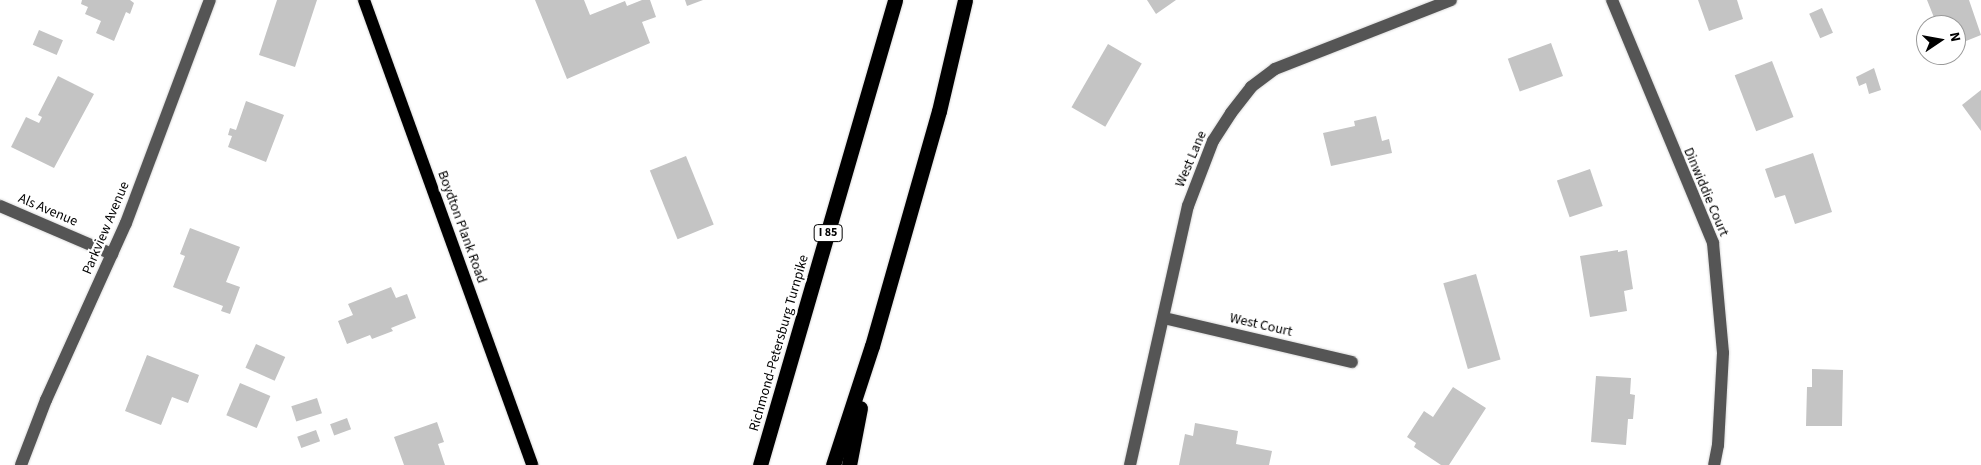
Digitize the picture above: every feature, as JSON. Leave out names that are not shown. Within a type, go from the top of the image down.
[{"type":"highway","name":"Richmond-Petersburg Turnpike","points":[[760,465],[895,0]]},
{"type":"highway","points":[[832,465],[872,346],[939,111],[965,0]]},
{"type":"highway","points":[[849,465],[872,346]]},
{"type":"main road","name":"Boydton Plank Road","points":[[364,0],[532,465]]},
{"type":"street","name":"Parkview Avenue","points":[[21,465],[46,400],[126,223],[210,0]]},
{"type":"street","name":"West Lane","points":[[1130,465],[1188,206],[1213,141],[1251,87],[1275,70],[1451,0]]},
{"type":"street","name":"Dinwiddie Court","points":[[1612,0],[1713,243],[1723,353],[1718,445],[1714,465]]},
{"type":"street","name":"Als Avenue","points":[[0,206],[112,254]]},
{"type":"street","name":"West Court","points":[[1164,318],[1352,362]]},
{"type":"building","points":[[82,0],[130,0],[134,3],[130,14],[126,12],[114,41],[96,33],[101,21],[85,14],[88,7],[81,4]]},
{"type":"building","points":[[277,0],[317,0],[295,67],[259,55]]},
{"type":"building","points":[[535,0],[584,0],[590,15],[625,1],[627,6],[642,0],[650,0],[656,17],[642,22],[650,43],[567,79]]},
{"type":"building","points":[[685,0],[703,0],[687,6]]},
{"type":"building","points":[[1147,0],[1176,0],[1156,14]]},
{"type":"building","points":[[1698,0],[1737,0],[1743,19],[1709,31]]},
{"type":"building","points":[[1927,0],[1969,0],[1981,35],[1966,41],[1966,15],[1933,15]]},
{"type":"building","points":[[1822,8],[1833,33],[1820,38],[1809,14]]},
{"type":"building","points":[[39,30],[63,40],[57,55],[33,45]]},
{"type":"building","points":[[1551,43],[1563,76],[1520,92],[1508,59]]},
{"type":"building","points":[[1108,44],[1142,64],[1105,127],[1072,107]]},
{"type":"building","points":[[1772,61],[1794,117],[1756,131],[1735,75]]},
{"type":"building","points":[[1874,68],[1881,90],[1869,94],[1866,83],[1859,86],[1856,77]]},
{"type":"building","points":[[58,76],[94,94],[54,168],[11,147],[26,117],[39,123],[42,117],[38,115]]},
{"type":"building","points":[[1981,90],[1981,131],[1962,105]]},
{"type":"building","points":[[246,101],[284,115],[266,162],[228,147],[232,136],[228,135],[230,128],[236,130]]},
{"type":"building","points":[[1376,116],[1382,141],[1389,139],[1392,153],[1331,166],[1323,133],[1355,126],[1354,121]]},
{"type":"building","points":[[1813,153],[1832,212],[1795,224],[1785,195],[1775,198],[1765,169]]},
{"type":"building","points":[[686,156],[714,225],[678,239],[650,171]]},
{"type":"building","points":[[1590,169],[1603,206],[1570,217],[1557,180]]},
{"type":"building","points":[[190,228],[240,247],[226,282],[240,287],[230,314],[221,311],[223,306],[173,287],[185,256],[180,254]]},
{"type":"building","points":[[1618,250],[1618,252],[1627,250],[1633,289],[1624,291],[1627,311],[1590,317],[1580,256]]},
{"type":"building","points":[[1476,274],[1501,360],[1468,369],[1443,283]]},
{"type":"building","points":[[391,287],[396,298],[407,294],[416,318],[391,328],[393,331],[372,339],[370,335],[347,344],[338,321],[353,315],[348,304]]},
{"type":"building","points":[[256,344],[285,357],[275,381],[245,368]]},
{"type":"building","points":[[147,355],[199,375],[188,403],[172,397],[161,425],[125,411]]},
{"type":"building","points":[[1812,369],[1843,370],[1842,426],[1806,426],[1807,387],[1812,387]]},
{"type":"building","points":[[1596,376],[1631,378],[1630,394],[1635,395],[1633,419],[1628,419],[1626,445],[1591,442]]},
{"type":"building","points":[[240,383],[270,396],[257,428],[226,415]]},
{"type":"building","points":[[1453,387],[1486,408],[1449,465],[1441,465],[1414,447],[1416,443],[1407,437],[1424,411],[1433,417]]},
{"type":"building","points":[[317,398],[322,413],[296,422],[291,406]]},
{"type":"building","points":[[347,418],[351,429],[334,435],[330,424]]},
{"type":"building","points":[[437,422],[444,442],[438,444],[445,465],[404,465],[394,437]]},
{"type":"building","points":[[1195,423],[1238,431],[1236,444],[1272,451],[1269,465],[1179,465],[1185,434],[1193,436]]},
{"type":"building","points":[[316,430],[320,441],[301,448],[297,437]]}]
